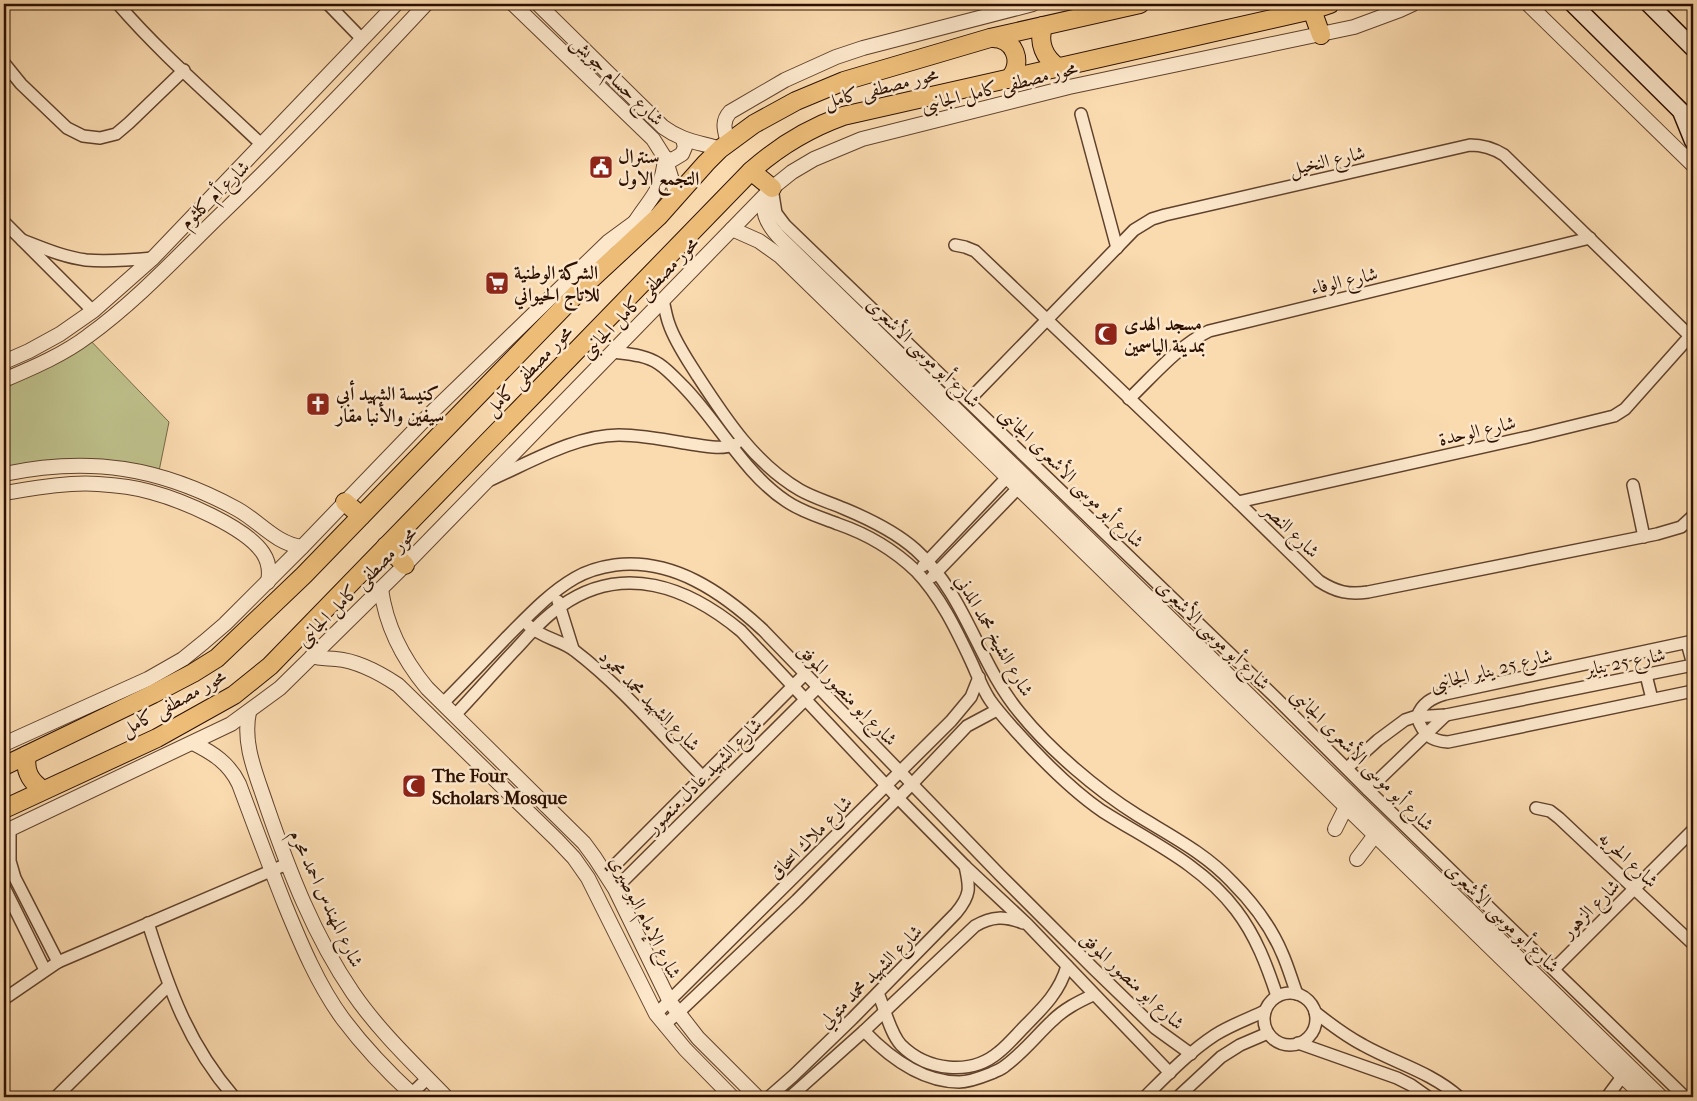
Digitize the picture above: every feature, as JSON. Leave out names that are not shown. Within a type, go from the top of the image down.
[{"type":"main road","name":"محور مصطفى كامل","points":[[4,766],[153,694],[193,673],[216,658],[298,581],[586,284],[658,217],[724,146],[767,116],[844,81],[990,38],[1140,4]]},
{"type":"main road","name":"محور مصطفى كامل","points":[[4,809],[157,738],[234,695],[270,666],[751,171],[784,144],[803,132],[843,116],[1312,10],[1330,4]]},
{"type":"main road","points":[[1574,4],[1693,123]]},
{"type":"main road","points":[[1649,4],[1692,45]]},
{"type":"main road","points":[[1312,10],[1321,35]]},
{"type":"main road","points":[[1043,26],[1041,38],[1043,50],[1049,60],[1059,68]]},
{"type":"main road","points":[[990,38],[1005,41],[1010,44],[1016,53],[1017,64],[1013,75],[1008,79]]},
{"type":"main road","points":[[1680,110],[1693,141]]},
{"type":"main road","points":[[751,171],[772,188]]},
{"type":"main road","points":[[346,502],[361,516]]},
{"type":"main road","points":[[386,546],[405,565]]},
{"type":"main road","points":[[27,755],[26,769],[28,775],[43,790]]},
{"type":"street","points":[[118,4],[150,40],[261,144]]},
{"type":"street","points":[[328,4],[362,38]]},
{"type":"street","name":"شارع أم كلثوم","points":[[4,362],[60,334],[93,311],[153,258],[396,4]]},
{"type":"street","name":"شارع أم كلثوم","points":[[4,378],[48,360],[87,337],[122,308],[242,194],[348,87],[426,4]]},
{"type":"street","name":"شارع حسام جويش","points":[[513,4],[653,139],[665,158],[677,196]]},
{"type":"street","name":"شارع حسام جويش","points":[[538,4],[663,127],[683,139],[724,146]]},
{"type":"street","points":[[724,146],[724,124],[726,116],[730,112],[809,68],[863,48],[1032,4]]},
{"type":"street","name":"محور مصطفى كامل الجانبى","points":[[7,830],[231,724],[280,688],[488,481],[772,188],[792,172],[814,159],[862,139],[1069,87],[1354,27],[1413,4]]},
{"type":"street","points":[[1528,4],[1693,165]]},
{"type":"street","points":[[574,63],[586,50]]},
{"type":"street","points":[[4,63],[21,84],[67,128],[83,136],[100,138],[116,134],[130,123],[184,70]]},
{"type":"street","points":[[1081,114],[1117,248]]},
{"type":"street","points":[[635,222],[660,186],[665,158],[672,160],[680,157],[684,150],[683,139]]},
{"type":"street","name":"شارع النخيل","points":[[968,401],[1142,224],[1165,215],[1470,145],[1494,148],[1504,154],[1692,337]]},
{"type":"street","name":"شارع أبو موسى الأشعرى الجانبى","points":[[772,188],[776,214],[785,225],[1685,1097]]},
{"type":"street","name":"شارع أبو موسى الأشعرى","points":[[772,188],[765,198],[764,207],[775,233],[1011,472]]},
{"type":"street","points":[[4,744],[148,679],[182,659],[225,624],[268,582],[429,415],[608,242],[638,220],[658,217]]},
{"type":"street","points":[[4,222],[93,311]]},
{"type":"street","name":"شارع أبو موسى الأشعرى","points":[[732,229],[759,241],[780,256],[1023,483],[1626,1071],[1640,1093],[1661,1097]]},
{"type":"street","name":"شارع الوفاء","points":[[1129,400],[1182,348],[1196,337],[1209,331],[1590,238]]},
{"type":"street","points":[[22,240],[53,252],[86,260],[119,261],[153,258]]},
{"type":"street","name":"شارع النصر","points":[[955,245],[975,251],[1319,581],[1341,593],[1354,594],[1644,536],[1681,527],[1693,516]]},
{"type":"street","name":"شارع الشيخ محمد المدني","points":[[664,300],[669,325],[686,357],[722,413],[763,462],[781,478],[801,491],[822,501],[844,508],[892,533],[927,561],[937,571],[975,635],[996,679],[1020,714],[1088,779],[1136,814],[1195,850],[1232,881],[1267,926],[1282,951],[1298,994]]},
{"type":"street","name":"شارع الوحدة","points":[[1238,502],[1614,416],[1625,409],[1692,337]]},
{"type":"street","name":"شارع الشيخ محمد المدني","points":[[613,352],[644,357],[658,364],[670,374],[703,408],[732,446],[769,487],[786,501],[811,514],[857,531],[876,541],[917,572],[952,623],[990,700],[998,710],[1039,756],[1075,790],[1100,810],[1193,868],[1221,893],[1236,910],[1253,938],[1265,961],[1277,996]]},
{"type":"street","points":[[488,481],[542,456],[598,437],[626,436],[712,447],[732,446],[744,441]]},
{"type":"street","points":[[4,474],[30,468],[98,465],[132,470],[165,478],[207,493],[246,514],[284,542],[302,547]]},
{"type":"street","points":[[917,572],[1011,472]]},
{"type":"street","points":[[926,584],[1023,483]]},
{"type":"street","name":"شارع أبو موسى الأشعرى","points":[[1023,483],[1133,606],[1253,724],[1375,835],[1415,883],[1453,903]]},
{"type":"street","points":[[4,493],[62,485],[98,484],[150,492],[197,508],[235,528],[261,550],[268,564],[268,582]]},
{"type":"street","points":[[1633,485],[1644,536]]},
{"type":"street","points":[[261,550],[271,543],[273,535]]},
{"type":"street","name":"شارع ابو منصور الموفق","points":[[443,703],[523,621],[554,592],[576,577],[605,567],[642,564],[670,570],[708,587],[728,600],[763,630],[899,772],[1093,968],[1155,1028],[1191,1054]]},
{"type":"street","name":"شارع ابو منصور الموفق","points":[[455,715],[533,630],[560,606],[584,592],[619,582],[638,582],[669,589],[695,600],[726,618],[755,646],[898,798],[965,866],[1027,924],[1170,1073]]},
{"type":"street","name":"شارع الإمام البوصيري","points":[[381,589],[386,613],[407,661],[427,688],[571,829],[596,858],[615,889],[670,1002],[698,1038],[757,1097]]},
{"type":"street","name":"شارع الشهيد محمد محمود","points":[[554,592],[574,649]]},
{"type":"street","name":"شارع الشهيد محمد محمود","points":[[523,621],[533,630],[574,649],[611,683],[702,776]]},
{"type":"street","points":[[1690,642],[1693,665]]},
{"type":"street","name":"شارع 25 يناير الجانبى","points":[[1426,735],[1418,717],[1424,704],[1436,696],[1690,642]]},
{"type":"street","name":"شارع الإمام البوصيري","points":[[312,656],[346,661],[369,668],[389,679],[416,701],[557,840],[574,858],[588,878],[660,1020],[732,1097]]},
{"type":"street","name":"شارع 25 يناير","points":[[1347,768],[1405,720],[1446,715],[1693,665]]},
{"type":"street","name":"شارع الشهيد عادل منصور","points":[[606,874],[805,674]]},
{"type":"street","points":[[1646,675],[1652,699]]},
{"type":"street","name":"شارع ملاك اسحاق","points":[[660,1020],[670,1002],[964,707],[971,697],[978,677]]},
{"type":"street","name":"شارع الشهيد عادل منصور","points":[[615,889],[818,687]]},
{"type":"street","points":[[416,701],[427,688]]},
{"type":"street","points":[[1426,735],[1432,740],[1459,740],[1693,691]]},
{"type":"street","name":"شارع ملاك اسحاق","points":[[660,1020],[678,1013],[788,908],[967,726],[998,710]]},
{"type":"street","name":"شارع المهندس احمد محرم","points":[[249,712],[247,727],[249,751],[286,864],[335,966],[353,994],[398,1048],[446,1097]]},
{"type":"street","points":[[1368,790],[1446,715]]},
{"type":"street","name":"شارع المهندس احمد محرم","points":[[193,743],[218,757],[234,774],[308,957],[330,1000],[368,1049],[412,1096]]},
{"type":"street","points":[[1335,829],[1346,807]]},
{"type":"street","name":"شارع الحريه","points":[[1536,808],[1550,810],[1693,944]]},
{"type":"street","points":[[7,830],[10,861],[15,878],[58,962]]},
{"type":"street","name":"شارع الزهور","points":[[1554,969],[1693,830]]},
{"type":"street","points":[[1356,859],[1375,835]]},
{"type":"street","points":[[4,999],[58,962],[286,864]]},
{"type":"street","name":"شارع الشهيد محمد متولي","points":[[768,1097],[793,1076],[878,993],[961,907],[969,891],[965,866]]},
{"type":"street","points":[[988,888],[1000,875]]},
{"type":"street","points":[[4,887],[45,970]]},
{"type":"street","name":"شارع الشهيد محمد متولي","points":[[790,1097],[864,1031],[885,1009],[975,926],[984,921],[1003,917],[1027,924]]},
{"type":"street","points":[[148,923],[168,986],[182,1019],[200,1050],[234,1097]]},
{"type":"street","points":[[878,993],[894,1034],[901,1044],[917,1057],[938,1066],[953,1068],[970,1066],[985,1062],[999,1052],[1048,1002],[1057,990],[1067,966]]},
{"type":"street","points":[[1081,981],[1093,968]]},
{"type":"street","points":[[56,1097],[168,986]]},
{"type":"street","points":[[864,1031],[898,1061],[919,1072],[939,1079],[960,1082],[980,1078],[1005,1067],[1053,1020],[1068,1008],[1094,994]]},
{"type":"street","points":[[1315,1012],[1316,1018],[1313,1031],[1298,1043],[1278,1042],[1268,1033],[1264,1019],[1265,1011],[1270,1002],[1277,996],[1298,994],[1308,1001],[1315,1012],[1346,1036],[1363,1046],[1440,1082],[1459,1097]]},
{"type":"street","points":[[1145,1097],[1191,1054],[1227,1028],[1265,1011]]},
{"type":"street","points":[[1178,1097],[1221,1057],[1240,1045],[1268,1033]]},
{"type":"street","points":[[1298,1043],[1397,1078],[1428,1097]]},
{"type":"street","points":[[1607,1097],[1626,1071]]},
{"type":"street","points":[[412,1096],[428,1078]]},
{"type":"green space","points":[[87,337],[169,422],[158,476],[132,470],[4,474],[4,380]]},
{"type":"place","name":"سنترال التجمع الاول","points":[[601,167]]},
{"type":"place","name":"الشركة الوطنية للاتاج الحيواني","points":[[497,283]]},
{"type":"place","name":"مسجد الهدى بمدينة الياسمين","points":[[1106,334]]},
{"type":"place","name":"كنيسة الشهيد أبي سيفين والأنبا مقار","points":[[318,404]]},
{"type":"place","name":"The Four Scholars Mosque","points":[[414,786]]}]
